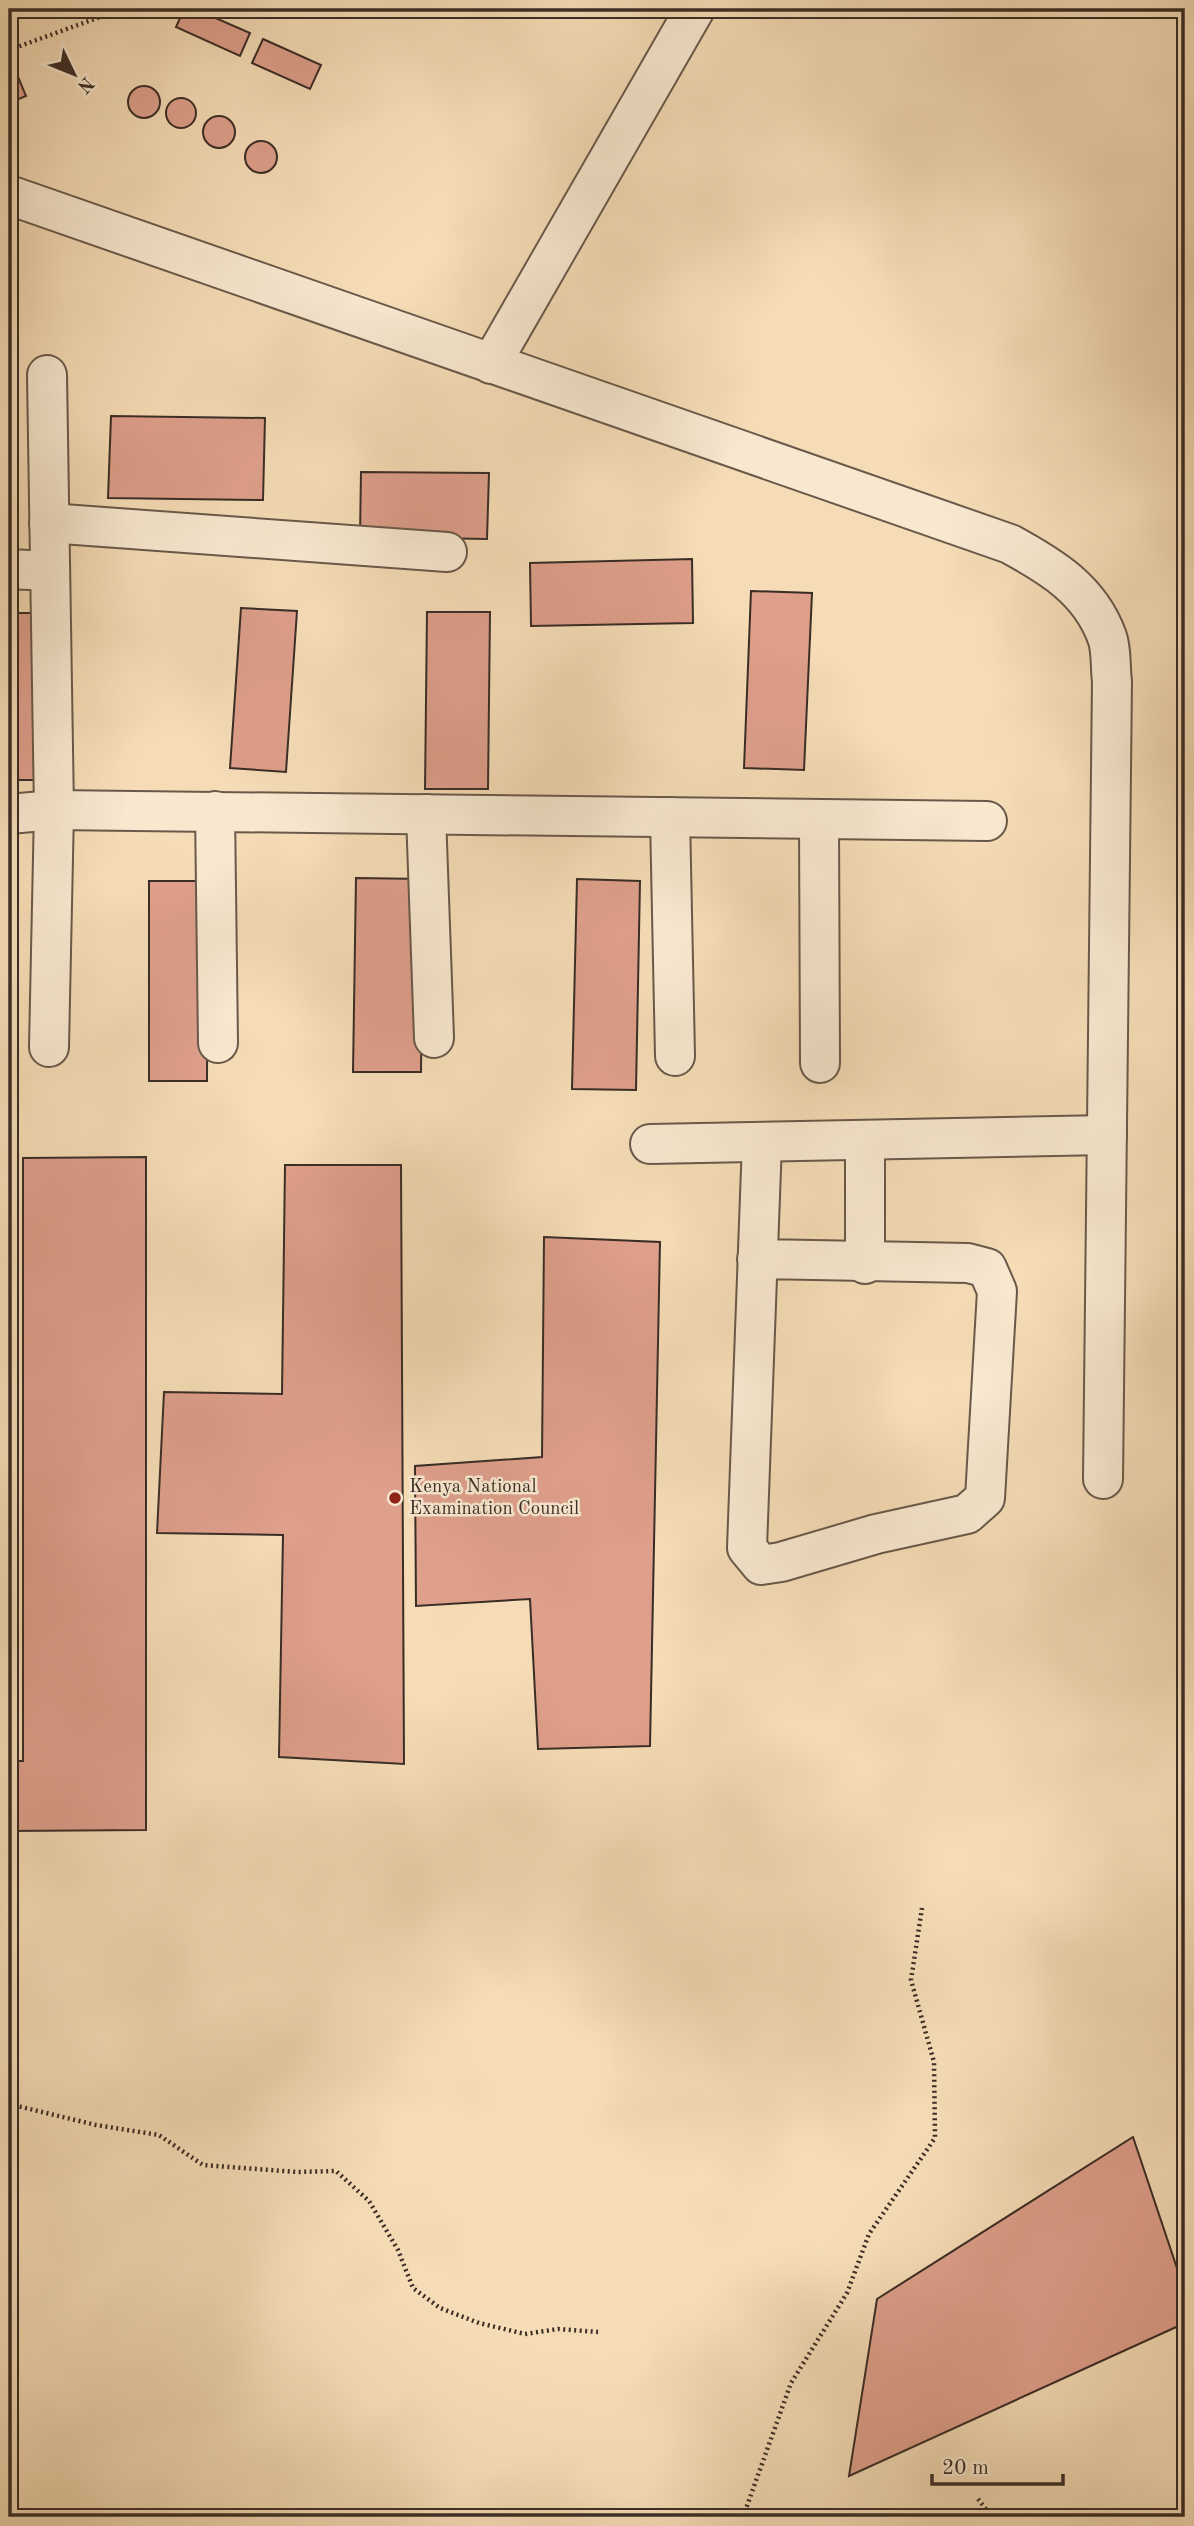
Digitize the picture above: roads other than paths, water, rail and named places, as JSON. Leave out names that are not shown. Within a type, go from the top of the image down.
[{"type":"street","points":[[491,364],[695,9]]},
{"type":"street","points":[[9,195],[1010,544],[1072,582],[1089,601],[1108,639],[1111,681],[1103,1479]]},
{"type":"street","points":[[47,375],[54,810],[49,1047]]},
{"type":"street","points":[[49,523],[447,552]]},
{"type":"street","points":[[9,569],[50,571]]},
{"type":"street","points":[[9,814],[54,810],[215,811],[986,821]]},
{"type":"street","points":[[215,811],[218,1043]]},
{"type":"street","points":[[426,814],[435,1038]]},
{"type":"street","points":[[670,817],[675,1056]]},
{"type":"street","points":[[819,819],[820,1063]]},
{"type":"street","points":[[650,1144],[1107,1135]]},
{"type":"street","points":[[865,1140],[865,1264]]},
{"type":"street","points":[[757,1259],[865,1264],[968,1263],[987,1268],[997,1291],[985,1498],[967,1514],[761,1565],[747,1548],[757,1259],[762,1142]]},
{"type":"place","name":"Kenya National Examination Council","points":[[395,1498]]}]
